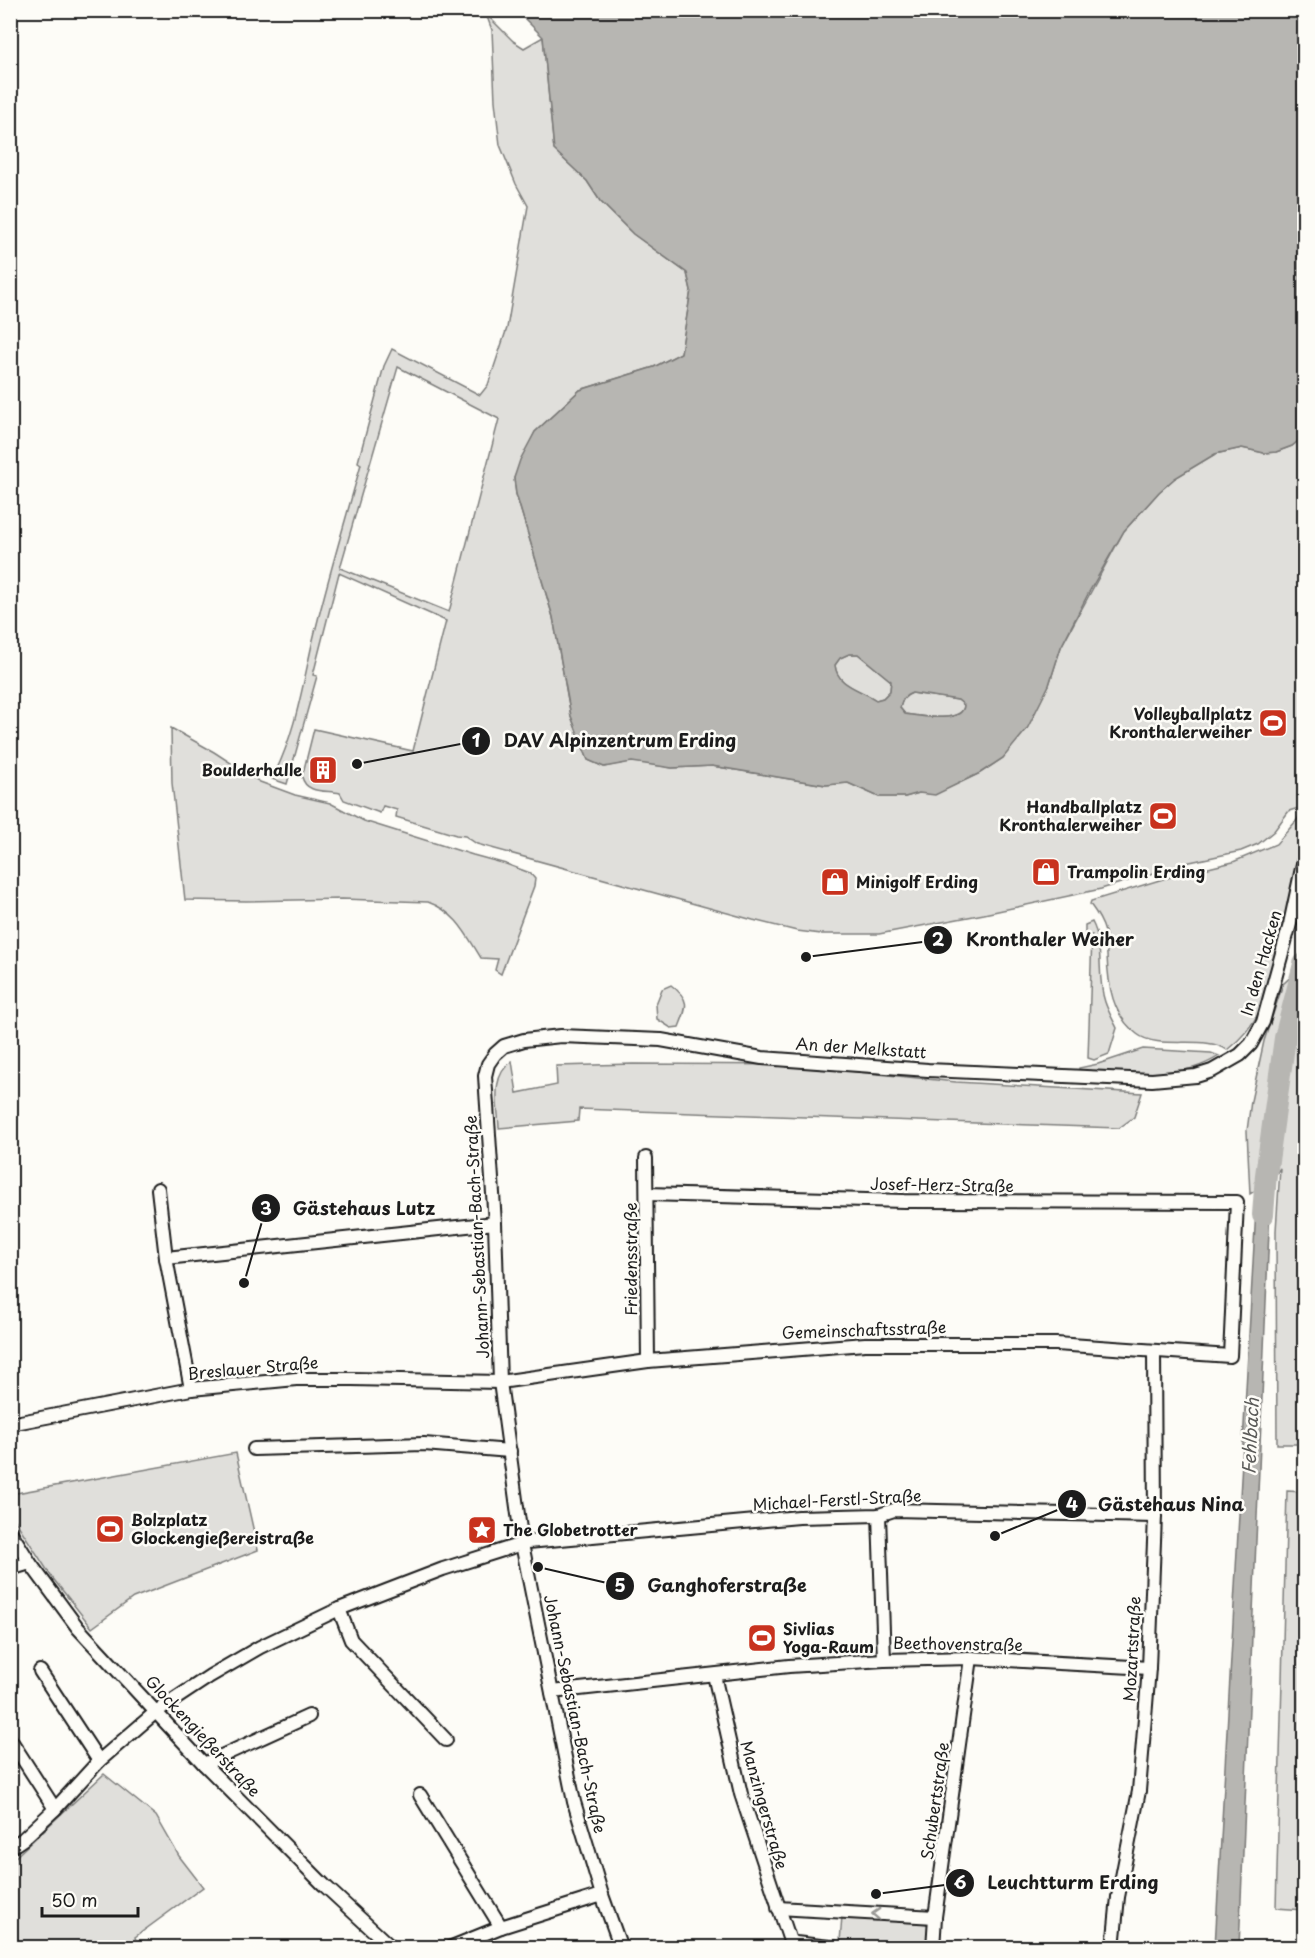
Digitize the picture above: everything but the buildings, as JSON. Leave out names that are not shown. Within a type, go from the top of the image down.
[{"type":"street","name":"In den Hacken","points":[[1227,1062],[1240,1055],[1251,1044],[1263,1022],[1305,859]]},
{"type":"street","name":"An der Melkstatt","points":[[495,1054],[504,1046],[524,1040],[561,1036],[596,1036],[661,1040],[762,1058],[928,1070],[1152,1080],[1196,1076],[1227,1062]]},
{"type":"street","name":"Johann-Sebastian-Bach-Straße","points":[[495,1054],[488,1064],[485,1076],[495,1223],[500,1382],[522,1544],[574,1802],[602,1895],[621,1947]]},
{"type":"street","name":"Friedensstraße","points":[[646,1158],[648,1361]]},
{"type":"street","points":[[158,1189],[166,1258],[191,1389]]},
{"type":"street","name":"Josef-Herz-Straße","points":[[647,1194],[904,1201],[1237,1202],[1230,1356]]},
{"type":"street","points":[[166,1258],[495,1223]]},
{"type":"street","name":"Gemeinschaftsstraße","points":[[500,1382],[648,1361],[865,1344],[1008,1342],[1230,1356]]},
{"type":"street","name":"Mozartstraße","points":[[1113,1947],[1118,1897],[1138,1791],[1149,1668],[1155,1516],[1154,1351]]},
{"type":"street","name":"Breslauer Straße","points":[[10,1424],[191,1389],[296,1379],[352,1378],[500,1382]]},
{"type":"street","points":[[254,1449],[424,1444],[510,1451]]},
{"type":"street","name":"Michael-Ferstl-Straße","points":[[10,1848],[55,1809],[99,1761],[157,1711],[210,1676],[260,1647],[339,1609],[443,1569],[522,1544],[788,1518],[879,1515],[894,1510],[1155,1516]]},
{"type":"street","points":[[879,1515],[884,1660]]},
{"type":"street","name":"Glockengießerstraße","points":[[10,1531],[30,1563],[78,1628],[204,1764],[324,1885],[392,1947]]},
{"type":"street","points":[[10,1569],[30,1563]]},
{"type":"street","points":[[339,1609],[351,1640],[446,1740]]},
{"type":"street","name":"Beethovenstraße","points":[[552,1692],[789,1666],[884,1660],[971,1658],[1149,1668]]},
{"type":"street","name":"Schubertstraße","points":[[933,1947],[935,1917],[971,1658]]},
{"type":"street","points":[[40,1671],[99,1761]]},
{"type":"street","name":"Manzingerstraße","points":[[714,1675],[741,1794],[790,1941],[837,1947]]},
{"type":"street","points":[[204,1764],[309,1716]]},
{"type":"street","points":[[10,1739],[55,1809]]},
{"type":"street","points":[[420,1795],[501,1927]]},
{"type":"street","points":[[449,1947],[501,1927],[602,1895]]},
{"type":"street","points":[[778,1908],[935,1917]]},
{"type":"shaded area","points":[[486,14],[513,41],[524,48],[543,37],[554,150],[587,181],[600,201],[633,234],[687,273],[691,290],[681,353],[654,367],[580,390],[535,432],[514,478],[516,494],[553,617],[571,716],[588,760],[604,767],[632,761],[672,768],[712,766],[825,785],[848,783],[879,797],[905,797],[919,793],[935,794],[980,773],[1003,758],[1049,685],[1061,647],[1124,531],[1159,492],[1175,478],[1215,454],[1242,448],[1264,453],[1276,452],[1292,446],[1304,436],[1304,801],[1302,807],[1289,811],[1274,831],[1258,844],[1241,851],[1190,862],[1101,889],[879,934],[821,934],[797,931],[477,844],[465,836],[396,817],[397,810],[383,806],[380,813],[344,800],[340,793],[312,789],[308,786],[302,777],[314,729],[413,751],[446,621],[339,573],[313,675],[317,676],[287,784],[272,779],[292,728],[324,596],[361,464],[358,462],[384,366],[392,349],[480,395],[488,385],[507,328],[528,206],[500,145],[495,101],[492,30]],"holes":[[[398,367],[499,419],[449,612],[340,568]]]},
{"type":"shaded area","points":[[849,654],[858,654],[891,681],[890,691],[883,698],[876,700],[840,678],[835,665],[840,658]]},
{"type":"shaded area","points":[[912,693],[958,700],[964,705],[962,711],[949,717],[905,714],[900,708],[901,705],[905,697]]},
{"type":"shaded area","points":[[171,728],[260,782],[295,795],[330,803],[364,821],[530,873],[535,879],[534,886],[501,974],[495,970],[498,959],[481,958],[465,932],[453,918],[438,906],[428,902],[342,899],[185,900],[172,783]]},
{"type":"shaded area","points":[[1304,807],[1304,839],[1286,922],[1260,1010],[1250,1027],[1227,1050],[1207,1043],[1157,1041],[1137,1034],[1122,1018],[1113,999],[1106,935],[1101,920],[1090,904],[1091,901],[1163,879],[1233,862],[1276,844],[1297,820]]},
{"type":"shaded area","points":[[1304,903],[1304,1444],[1277,1444],[1276,1231],[1280,1168],[1273,1179],[1250,1194],[1247,1131],[1264,1041],[1283,984],[1296,972],[1303,942],[1299,923]]},
{"type":"shaded area","points":[[1092,922],[1098,941],[1102,992],[1117,1028],[1109,1054],[1094,1060],[1088,1058],[1092,935],[1085,935],[1085,925]]},
{"type":"shaded area","points":[[671,985],[682,995],[685,1009],[679,1027],[671,1028],[657,1019],[656,1004],[662,989]]},
{"type":"shaded area","points":[[1143,1049],[1211,1053],[1219,1056],[1187,1070],[1169,1073],[1079,1072],[1079,1068]]},
{"type":"shaded area","points":[[512,1061],[517,1093],[557,1085],[556,1066],[633,1064],[791,1065],[956,1082],[1142,1093],[1134,1117],[1119,1128],[579,1109],[578,1121],[499,1128],[498,1083],[505,1067]]},
{"type":"shaded area","points":[[236,1453],[258,1550],[133,1598],[92,1628],[51,1576],[11,1514],[11,1494]]},
{"type":"shaded area","points":[[1287,1491],[1304,1492],[1304,1910],[1276,1908]]},
{"type":"shaded area","points":[[104,1774],[156,1816],[179,1856],[203,1887],[135,1937],[138,1947],[11,1947],[11,1861]]},
{"type":"shaded area","points":[[842,1916],[930,1924],[928,1945],[926,1947],[892,1947],[840,1942]]},
{"type":"water","points":[[517,11],[1304,11],[1304,436],[1292,446],[1276,452],[1264,453],[1242,448],[1215,454],[1175,478],[1159,492],[1124,531],[1089,592],[1061,647],[1049,685],[1027,729],[1003,758],[980,773],[935,795],[919,793],[905,797],[879,797],[848,783],[826,785],[712,766],[672,768],[632,762],[604,767],[588,760],[571,716],[553,617],[516,494],[514,478],[520,460],[535,432],[580,390],[654,367],[681,353],[691,290],[687,273],[633,234],[600,201],[587,181],[554,150],[543,37]],"holes":[[[849,654],[858,654],[891,681],[890,691],[883,698],[876,700],[840,678],[835,665],[840,658]],[[912,693],[958,700],[964,705],[962,711],[949,717],[905,714],[900,708],[905,697]]]},
{"type":"water","points":[[1271,1182],[1239,1947],[1215,1947],[1257,1191]]},
{"type":"waterway","name":"Fehlbach","points":[[1263,1215],[1266,1175],[1285,1038],[1304,964]]},
{"type":"place","name":"Volleyballplatz Kronthalerweiher","points":[[1273,723]]},
{"type":"place","name":"DAV Alpinzentrum Erding","points":[[357,764]]},
{"type":"place","name":"Boulderhalle","points":[[323,770]]},
{"type":"place","name":"Handballplatz Kronthalerweiher","points":[[1163,816]]},
{"type":"place","name":"Trampolin Erding","points":[[1046,872]]},
{"type":"place","name":"Minigolf Erding","points":[[835,882]]},
{"type":"place","name":"Kronthaler Weiher","points":[[806,957]]},
{"type":"place","name":"Gästehaus Lutz","points":[[244,1283]]},
{"type":"place","name":"Bolzplatz Glockengießereistraße","points":[[110,1529]]},
{"type":"place","name":"The Globetrotter","points":[[482,1530]]},
{"type":"place","name":"Gästehaus Nina","points":[[995,1536]]},
{"type":"place","name":"Ganghoferstraße","points":[[538,1567]]},
{"type":"place","name":"Sivlias Yoga-Raum","points":[[762,1638]]},
{"type":"place","name":"Leuchtturm Erding","points":[[876,1894]]}]
